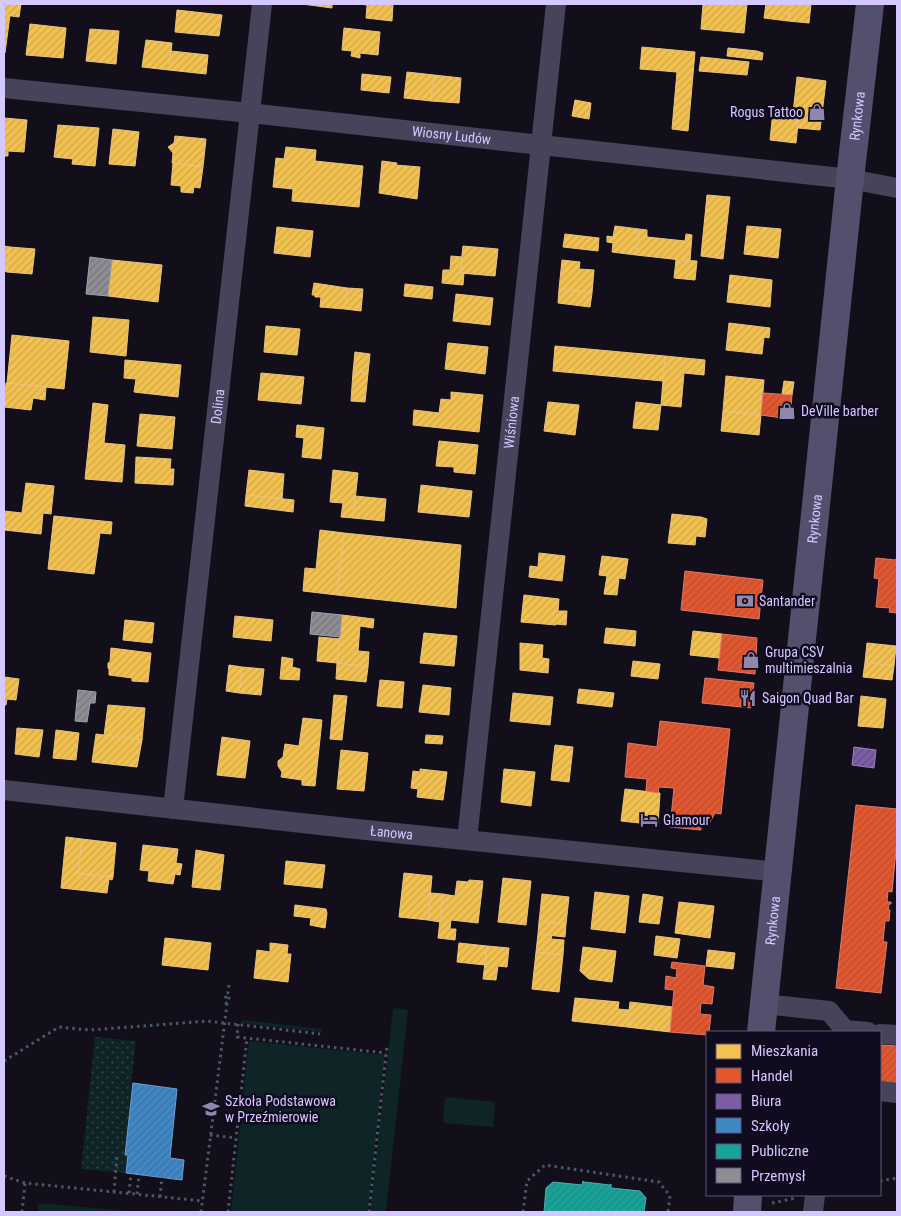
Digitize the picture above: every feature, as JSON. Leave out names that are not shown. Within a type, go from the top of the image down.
[{"type":"street","name":"Dolina","points":[[173,809],[262,4]]},
{"type":"street","name":"Wiśniowa","points":[[467,840],[556,4]]},
{"type":"street","name":"Rynkowa","points":[[761,1031],[870,4]]},
{"type":"street","name":"Wiosny Ludów","points":[[4,88],[850,179],[897,188]]},
{"type":"street","name":"Łanowa","points":[[4,790],[779,872]]},
{"type":"street","points":[[764,1004],[830,1011],[845,1030],[856,1031]]},
{"type":"street","points":[[881,1034],[897,1035]]},
{"type":"street","points":[[881,1091],[897,1093]]},
{"type":"street","points":[[747,1212],[748,1196]]},
{"type":"street","points":[[813,1212],[815,1196]]},
{"type":"path","points":[[201,1212],[224,1023],[230,995],[228,993],[229,985]]},
{"type":"path","points":[[4,1061],[59,1027],[90,1030],[207,1021],[320,1034]]},
{"type":"path","points":[[238,1024],[237,1037],[386,1053]]},
{"type":"path","points":[[228,1212],[247,1038]]},
{"type":"path","points":[[369,1212],[387,1045]]},
{"type":"path","points":[[210,1135],[236,1138]]},
{"type":"path","points":[[114,1192],[118,1154]]},
{"type":"path","points":[[523,1212],[527,1181],[545,1165],[659,1182],[670,1196],[668,1212]]},
{"type":"path","points":[[129,1194],[131,1174]]},
{"type":"path","points":[[138,1194],[139,1175]]},
{"type":"path","points":[[4,1176],[25,1183],[202,1201]]},
{"type":"path","points":[[160,1197],[162,1177]]},
{"type":"path","points":[[881,1181],[897,1178]]},
{"type":"path","points":[[22,1212],[25,1183]]},
{"type":"green space","points":[[393,1008],[408,1010],[386,1212],[370,1212]]},
{"type":"green space","points":[[242,1020],[322,1029],[321,1032],[241,1023]]},
{"type":"green space","points":[[95,1037],[136,1041],[131,1083],[133,1083],[126,1173],[81,1169]]},
{"type":"green space","points":[[249,1041],[385,1055],[368,1212],[231,1212]]},
{"type":"green space","points":[[445,1097],[495,1102],[493,1127],[443,1123]]},
{"type":"green space","points":[[38,1203],[139,1212],[38,1212]]},
{"type":"building: Mieszkania","points":[[4,4],[21,4],[19,17],[4,15]]},
{"type":"building: Mieszkania","points":[[302,4],[332,4],[332,8]]},
{"type":"building: Mieszkania","points":[[360,4],[393,4],[392,21],[366,18],[367,5]]},
{"type":"building: Mieszkania","points":[[703,4],[747,4],[744,33],[701,29]]},
{"type":"building: Mieszkania","points":[[766,4],[790,4],[788,21],[764,18]]},
{"type":"building: Mieszkania","points":[[790,4],[811,4],[809,23],[788,21]]},
{"type":"building: Mieszkania","points":[[177,10],[222,15],[219,36],[175,32]]},
{"type":"building: Mieszkania","points":[[4,15],[10,15],[5,53],[4,53]]},
{"type":"building: Mieszkania","points":[[30,24],[66,28],[63,58],[26,55]]},
{"type":"building: Mieszkania","points":[[344,28],[380,32],[378,55],[360,53],[360,58],[351,56],[352,51],[342,50]]},
{"type":"building: Mieszkania","points":[[90,29],[119,31],[116,64],[86,61]]},
{"type":"building: Mieszkania","points":[[146,40],[172,43],[169,70],[142,67]]},
{"type":"building: Mieszkania","points":[[642,47],[695,52],[688,131],[672,129],[677,72],[640,69]]},
{"type":"building: Mieszkania","points":[[728,48],[763,53],[762,60],[727,56]]},
{"type":"building: Mieszkania","points":[[171,51],[208,55],[206,74],[169,70]]},
{"type":"building: Mieszkania","points":[[701,57],[749,62],[747,75],[699,71]]},
{"type":"building: Mieszkania","points":[[407,72],[434,75],[431,101],[404,98]]},
{"type":"building: Mieszkania","points":[[362,74],[391,77],[389,93],[361,90]]},
{"type":"building: Mieszkania","points":[[434,75],[461,78],[459,103],[431,101]]},
{"type":"building: Mieszkania","points":[[797,77],[826,81],[820,130],[798,128],[799,114],[793,113]]},
{"type":"building: Mieszkania","points":[[575,100],[591,103],[589,119],[572,116]]},
{"type":"building: Mieszkania","points":[[773,111],[799,114],[796,143],[770,140]]},
{"type":"building: Mieszkania","points":[[4,118],[27,120],[24,152],[8,151],[8,156],[4,156]]},
{"type":"building: Mieszkania","points":[[58,125],[99,128],[95,166],[72,164],[73,159],[54,157]]},
{"type":"building: Mieszkania","points":[[113,129],[139,132],[135,166],[109,164]]},
{"type":"building: Mieszkania","points":[[175,136],[206,139],[203,167],[172,163],[173,153],[168,147],[174,143]]},
{"type":"building: Mieszkania","points":[[286,147],[316,150],[315,161],[363,166],[359,207],[292,201],[293,189],[273,187],[276,158],[284,159]]},
{"type":"building: Mieszkania","points":[[382,161],[397,163],[396,165],[420,167],[417,199],[379,193]]},
{"type":"building: Mieszkania","points":[[173,163],[203,167],[200,188],[194,187],[193,193],[181,192],[181,186],[171,185]]},
{"type":"building: Mieszkania","points":[[707,195],[730,197],[723,259],[701,256]]},
{"type":"building: Mieszkania","points":[[615,226],[639,229],[636,255],[612,252],[613,243],[607,242],[607,236],[613,237]]},
{"type":"building: Mieszkania","points":[[747,226],[781,229],[778,258],[744,254]]},
{"type":"building: Mieszkania","points":[[277,227],[313,231],[310,257],[274,253]]},
{"type":"building: Mieszkania","points":[[639,229],[647,230],[647,237],[685,241],[686,234],[692,235],[690,261],[636,255]]},
{"type":"building: Mieszkania","points":[[565,234],[599,238],[598,251],[563,247]]},
{"type":"building: Mieszkania","points":[[4,246],[10,247],[7,272],[4,271]]},
{"type":"building: Mieszkania","points":[[463,246],[498,249],[495,276],[460,273]]},
{"type":"building: Mieszkania","points":[[10,247],[35,249],[32,274],[7,272]]},
{"type":"building: Mieszkania","points":[[451,256],[462,257],[460,273],[464,273],[463,285],[442,283],[443,270],[450,270]]},
{"type":"building: Mieszkania","points":[[112,260],[162,265],[158,302],[108,296]]},
{"type":"building: Mieszkania","points":[[562,260],[580,262],[579,269],[594,270],[592,293],[559,289]]},
{"type":"building: Mieszkania","points":[[676,260],[697,261],[695,280],[674,278]]},
{"type":"building: Mieszkania","points":[[730,275],[772,280],[770,307],[727,302]]},
{"type":"building: Mieszkania","points":[[314,283],[347,288],[345,309],[320,307],[321,297],[312,295]]},
{"type":"building: Mieszkania","points":[[405,284],[433,287],[432,299],[404,296]]},
{"type":"building: Mieszkania","points":[[347,288],[363,289],[361,311],[345,309]]},
{"type":"building: Mieszkania","points":[[559,289],[592,293],[590,307],[558,303]]},
{"type":"building: Mieszkania","points":[[456,294],[493,298],[490,325],[453,321]]},
{"type":"building: Mieszkania","points":[[93,317],[129,320],[126,356],[90,352]]},
{"type":"building: Mieszkania","points":[[729,323],[770,328],[769,338],[764,337],[762,354],[726,350]]},
{"type":"building: Mieszkania","points":[[266,326],[300,329],[297,355],[264,352]]},
{"type":"building: Mieszkania","points":[[12,335],[69,341],[64,389],[7,383]]},
{"type":"building: Mieszkania","points":[[448,343],[488,347],[485,374],[445,369]]},
{"type":"building: Mieszkania","points":[[555,346],[665,356],[663,381],[553,371]]},
{"type":"building: Mieszkania","points":[[355,352],[370,354],[368,373],[353,372]]},
{"type":"building: Mieszkania","points":[[665,356],[705,360],[704,375],[684,373],[681,407],[661,405]]},
{"type":"building: Mieszkania","points":[[125,360],[181,365],[178,397],[134,392],[136,379],[124,378]]},
{"type":"building: Mieszkania","points":[[353,372],[368,373],[365,402],[351,401]]},
{"type":"building: Mieszkania","points":[[261,373],[304,377],[301,404],[258,400]]},
{"type":"building: Mieszkania","points":[[726,376],[764,380],[761,415],[723,411]]},
{"type":"building: Mieszkania","points":[[784,381],[794,382],[792,395],[782,394]]},
{"type":"building: Mieszkania","points":[[6,383],[46,387],[45,400],[33,398],[31,410],[4,407]]},
{"type":"building: Mieszkania","points":[[451,392],[483,395],[479,432],[413,425],[414,410],[439,413],[441,399],[451,400]]},
{"type":"building: Mieszkania","points":[[548,402],[579,405],[575,435],[544,431]]},
{"type":"building: Mieszkania","points":[[636,402],[661,405],[658,430],[633,428]]},
{"type":"building: Mieszkania","points":[[93,403],[108,405],[104,443],[125,445],[122,482],[85,479]]},
{"type":"building: Mieszkania","points":[[723,411],[761,415],[759,435],[721,431]]},
{"type":"building: Mieszkania","points":[[140,414],[175,417],[172,449],[137,446]]},
{"type":"building: Mieszkania","points":[[297,425],[324,428],[321,459],[302,457],[304,438],[296,437]]},
{"type":"building: Mieszkania","points":[[439,441],[478,445],[475,474],[454,472],[454,467],[436,466]]},
{"type":"building: Mieszkania","points":[[136,457],[171,459],[170,469],[174,469],[173,485],[135,483]]},
{"type":"building: Mieszkania","points":[[249,470],[284,474],[282,499],[246,495]]},
{"type":"building: Mieszkania","points":[[333,470],[358,473],[353,518],[341,517],[343,503],[330,502]]},
{"type":"building: Mieszkania","points":[[26,483],[54,486],[51,514],[43,513],[41,534],[4,530],[4,511],[22,513]]},
{"type":"building: Mieszkania","points":[[421,485],[472,491],[469,517],[418,512]]},
{"type":"building: Mieszkania","points":[[246,495],[294,500],[293,512],[245,506]]},
{"type":"building: Mieszkania","points":[[355,496],[386,499],[384,521],[353,518]]},
{"type":"building: Mieszkania","points":[[672,514],[707,519],[705,537],[696,536],[695,545],[668,543]]},
{"type":"building: Mieszkania","points":[[54,516],[112,522],[111,534],[100,533],[94,574],[48,569]]},
{"type":"building: Mieszkania","points":[[320,530],[344,533],[337,595],[303,591],[305,568],[316,569]]},
{"type":"building: Mieszkania","points":[[344,533],[461,545],[456,608],[337,595]]},
{"type":"building: Mieszkania","points":[[539,553],[565,556],[562,581],[529,577],[530,566],[538,567]]},
{"type":"building: Mieszkania","points":[[602,556],[628,559],[625,579],[619,578],[617,595],[604,594],[607,576],[599,575]]},
{"type":"building: Mieszkania","points":[[524,595],[559,599],[558,611],[567,611],[566,625],[521,622]]},
{"type":"building: Mieszkania","points":[[342,615],[374,619],[373,628],[360,626],[358,651],[369,652],[368,667],[337,663]]},
{"type":"building: Mieszkania","points":[[235,616],[273,620],[271,641],[233,637]]},
{"type":"building: Mieszkania","points":[[125,620],[154,623],[152,643],[123,640]]},
{"type":"building: Mieszkania","points":[[606,628],[636,631],[635,646],[604,643]]},
{"type":"building: Mieszkania","points":[[693,631],[722,634],[719,658],[690,655]]},
{"type":"building: Mieszkania","points":[[424,633],[457,636],[454,666],[420,663]]},
{"type":"building: Mieszkania","points":[[319,637],[340,639],[337,663],[317,661]]},
{"type":"building: Mieszkania","points":[[520,643],[543,645],[542,658],[549,659],[548,673],[520,670]]},
{"type":"building: Mieszkania","points":[[867,643],[896,646],[894,666],[865,662]]},
{"type":"building: Mieszkania","points":[[111,648],[151,653],[148,682],[132,681],[132,678],[109,675],[108,663],[110,662]]},
{"type":"building: Mieszkania","points":[[282,657],[293,659],[292,667],[300,669],[299,680],[280,679]]},
{"type":"building: Mieszkania","points":[[633,661],[660,664],[658,679],[631,676]]},
{"type":"building: Mieszkania","points":[[865,662],[894,666],[892,680],[863,677]]},
{"type":"building: Mieszkania","points":[[337,663],[368,667],[366,682],[336,679]]},
{"type":"building: Mieszkania","points":[[229,665],[242,667],[239,693],[226,691]]},
{"type":"building: Mieszkania","points":[[242,667],[264,669],[261,695],[239,693]]},
{"type":"building: Mieszkania","points":[[4,677],[19,679],[16,700],[7,699],[6,705],[4,705]]},
{"type":"building: Mieszkania","points":[[380,680],[404,682],[402,708],[377,706]]},
{"type":"building: Mieszkania","points":[[423,685],[451,688],[449,715],[419,712]]},
{"type":"building: Mieszkania","points":[[579,689],[614,693],[612,707],[577,703]]},
{"type":"building: Mieszkania","points":[[513,693],[553,697],[550,725],[510,721]]},
{"type":"building: Mieszkania","points":[[334,695],[347,696],[342,740],[330,739]]},
{"type":"building: Mieszkania","points":[[861,696],[886,699],[883,728],[858,726]]},
{"type":"building: Mieszkania","points":[[108,705],[145,708],[142,740],[104,736]]},
{"type":"building: Mieszkania","points":[[303,718],[322,720],[315,786],[302,785],[302,780],[281,777],[282,772],[278,766],[278,761],[283,757],[285,744],[299,746]]},
{"type":"building: Mieszkania","points":[[17,728],[43,730],[39,757],[15,754]]},
{"type":"building: Mieszkania","points":[[56,730],[79,733],[76,760],[53,758]]},
{"type":"building: Mieszkania","points":[[96,734],[142,740],[137,767],[92,762]]},
{"type":"building: Mieszkania","points":[[426,735],[443,736],[442,744],[425,743]]},
{"type":"building: Mieszkania","points":[[222,737],[250,741],[245,778],[217,775]]},
{"type":"building: Mieszkania","points":[[555,745],[573,747],[569,782],[551,780]]},
{"type":"building: Mieszkania","points":[[341,750],[368,753],[364,791],[337,789]]},
{"type":"building: Mieszkania","points":[[420,769],[447,772],[443,800],[417,797],[418,789],[411,788],[413,771],[420,772]]},
{"type":"building: Mieszkania","points":[[504,769],[535,772],[531,806],[501,802]]},
{"type":"building: Mieszkania","points":[[625,789],[660,793],[658,825],[621,821]]},
{"type":"building: Mieszkania","points":[[66,837],[82,839],[78,873],[113,877],[112,880],[109,879],[107,893],[61,888]]},
{"type":"building: Mieszkania","points":[[82,839],[116,843],[113,877],[78,873]]},
{"type":"building: Mieszkania","points":[[143,845],[178,849],[176,863],[182,864],[180,875],[175,874],[173,884],[148,881],[149,871],[140,870]]},
{"type":"building: Mieszkania","points":[[196,850],[224,855],[220,890],[192,887]]},
{"type":"building: Mieszkania","points":[[286,861],[325,865],[322,888],[284,884]]},
{"type":"building: Mieszkania","points":[[404,873],[432,876],[428,920],[399,917]]},
{"type":"building: Mieszkania","points":[[503,878],[531,881],[526,925],[498,922]]},
{"type":"building: Mieszkania","points":[[469,880],[483,881],[478,923],[451,920],[450,929],[456,929],[455,940],[438,938],[443,894],[455,896],[457,881],[468,882]]},
{"type":"building: Mieszkania","points":[[595,892],[629,896],[625,933],[591,929]]},
{"type":"building: Mieszkania","points":[[431,893],[443,894],[440,922],[428,920]]},
{"type":"building: Mieszkania","points":[[542,894],[569,897],[566,924],[539,922]]},
{"type":"building: Mieszkania","points":[[643,894],[663,897],[659,924],[639,922]]},
{"type":"building: Mieszkania","points":[[679,902],[714,906],[710,938],[675,933]]},
{"type":"building: Mieszkania","points":[[295,905],[326,909],[325,928],[310,925],[311,918],[294,916]]},
{"type":"building: Mieszkania","points":[[539,922],[566,924],[565,937],[538,934]]},
{"type":"building: Mieszkania","points":[[538,934],[552,935],[551,939],[564,940],[563,955],[536,952]]},
{"type":"building: Mieszkania","points":[[656,936],[680,939],[677,958],[654,955]]},
{"type":"building: Mieszkania","points":[[165,938],[211,943],[208,970],[162,965]]},
{"type":"building: Mieszkania","points":[[270,943],[288,945],[287,954],[291,954],[288,982],[254,978],[257,950],[270,952]]},
{"type":"building: Mieszkania","points":[[459,943],[487,946],[485,965],[457,962]]},
{"type":"building: Mieszkania","points":[[487,946],[509,948],[507,967],[498,966],[496,980],[483,979]]},
{"type":"building: Mieszkania","points":[[583,947],[616,951],[612,982],[589,979],[580,971]]},
{"type":"building: Mieszkania","points":[[708,950],[735,953],[733,969],[706,966]]},
{"type":"building: Mieszkania","points":[[536,952],[563,955],[559,992],[532,989]]},
{"type":"building: Mieszkania","points":[[575,998],[619,1002],[618,1009],[629,1010],[627,1027],[572,1021]]},
{"type":"building: Mieszkania","points":[[630,1002],[673,1007],[670,1032],[627,1027]]},
{"type":"building: Handel","points":[[763,393],[792,395],[790,419],[761,415]]},
{"type":"building: Handel","points":[[876,558],[895,560],[897,558],[897,613],[889,612],[890,608],[876,607],[879,579],[874,578]]},
{"type":"building: Handel","points":[[685,571],[763,580],[759,619],[681,610]]},
{"type":"building: Handel","points":[[722,634],[757,638],[755,674],[718,670]]},
{"type":"building: Handel","points":[[705,678],[754,683],[751,708],[702,703]]},
{"type":"building: Handel","points":[[660,721],[730,729],[721,814],[715,813],[710,822],[701,824],[701,830],[670,827],[674,788],[659,787],[658,793],[646,791],[647,779],[625,777],[628,743],[657,747]]},
{"type":"building: Handel","points":[[856,805],[897,809],[897,840],[892,892],[888,891],[887,902],[891,902],[891,904],[889,904],[888,910],[890,910],[889,921],[885,921],[883,942],[887,942],[881,993],[836,988]]},
{"type":"building: Handel","points":[[672,962],[705,966],[703,985],[714,987],[712,1004],[701,1003],[700,1014],[711,1015],[709,1031],[706,1031],[706,1035],[670,1032],[674,990],[665,989],[666,976],[676,978],[677,969],[671,968]]},
{"type":"building: Handel","points":[[881,1045],[897,1046],[897,1093],[881,1091]]},
{"type":"building: Biura","points":[[854,747],[876,750],[874,768],[852,765]]},
{"type":"building: Szkoły","points":[[133,1083],[177,1089],[170,1158],[184,1160],[182,1180],[126,1173],[128,1155],[125,1155]]},
{"type":"building: Publiczne","points":[[583,1181],[611,1184],[611,1188],[640,1191],[646,1198],[644,1212],[544,1212],[546,1188],[553,1182],[582,1185]]},
{"type":"building: Przemysł","points":[[90,257],[112,260],[108,296],[86,294]]},
{"type":"building: Przemysł","points":[[312,612],[342,615],[340,637],[310,634]]},
{"type":"building: Przemysł","points":[[78,690],[96,692],[95,703],[90,703],[87,722],[75,721]]},
{"type":"place","name":"Rogus Tattoo","points":[[817,112]]},
{"type":"place","name":"DeVille barber","points":[[787,411]]},
{"type":"place","name":"Santander","points":[[745,601]]},
{"type":"place","name":"Grupa CSV multimieszalnia","points":[[751,660]]},
{"type":"place","name":"Saigon Quad Bar","points":[[748,698]]},
{"type":"place","name":"Glamour","points":[[649,820]]},
{"type":"place","name":"Szkoła Podstawowa w Przeźmierowie","points":[[211,1109]]}]
